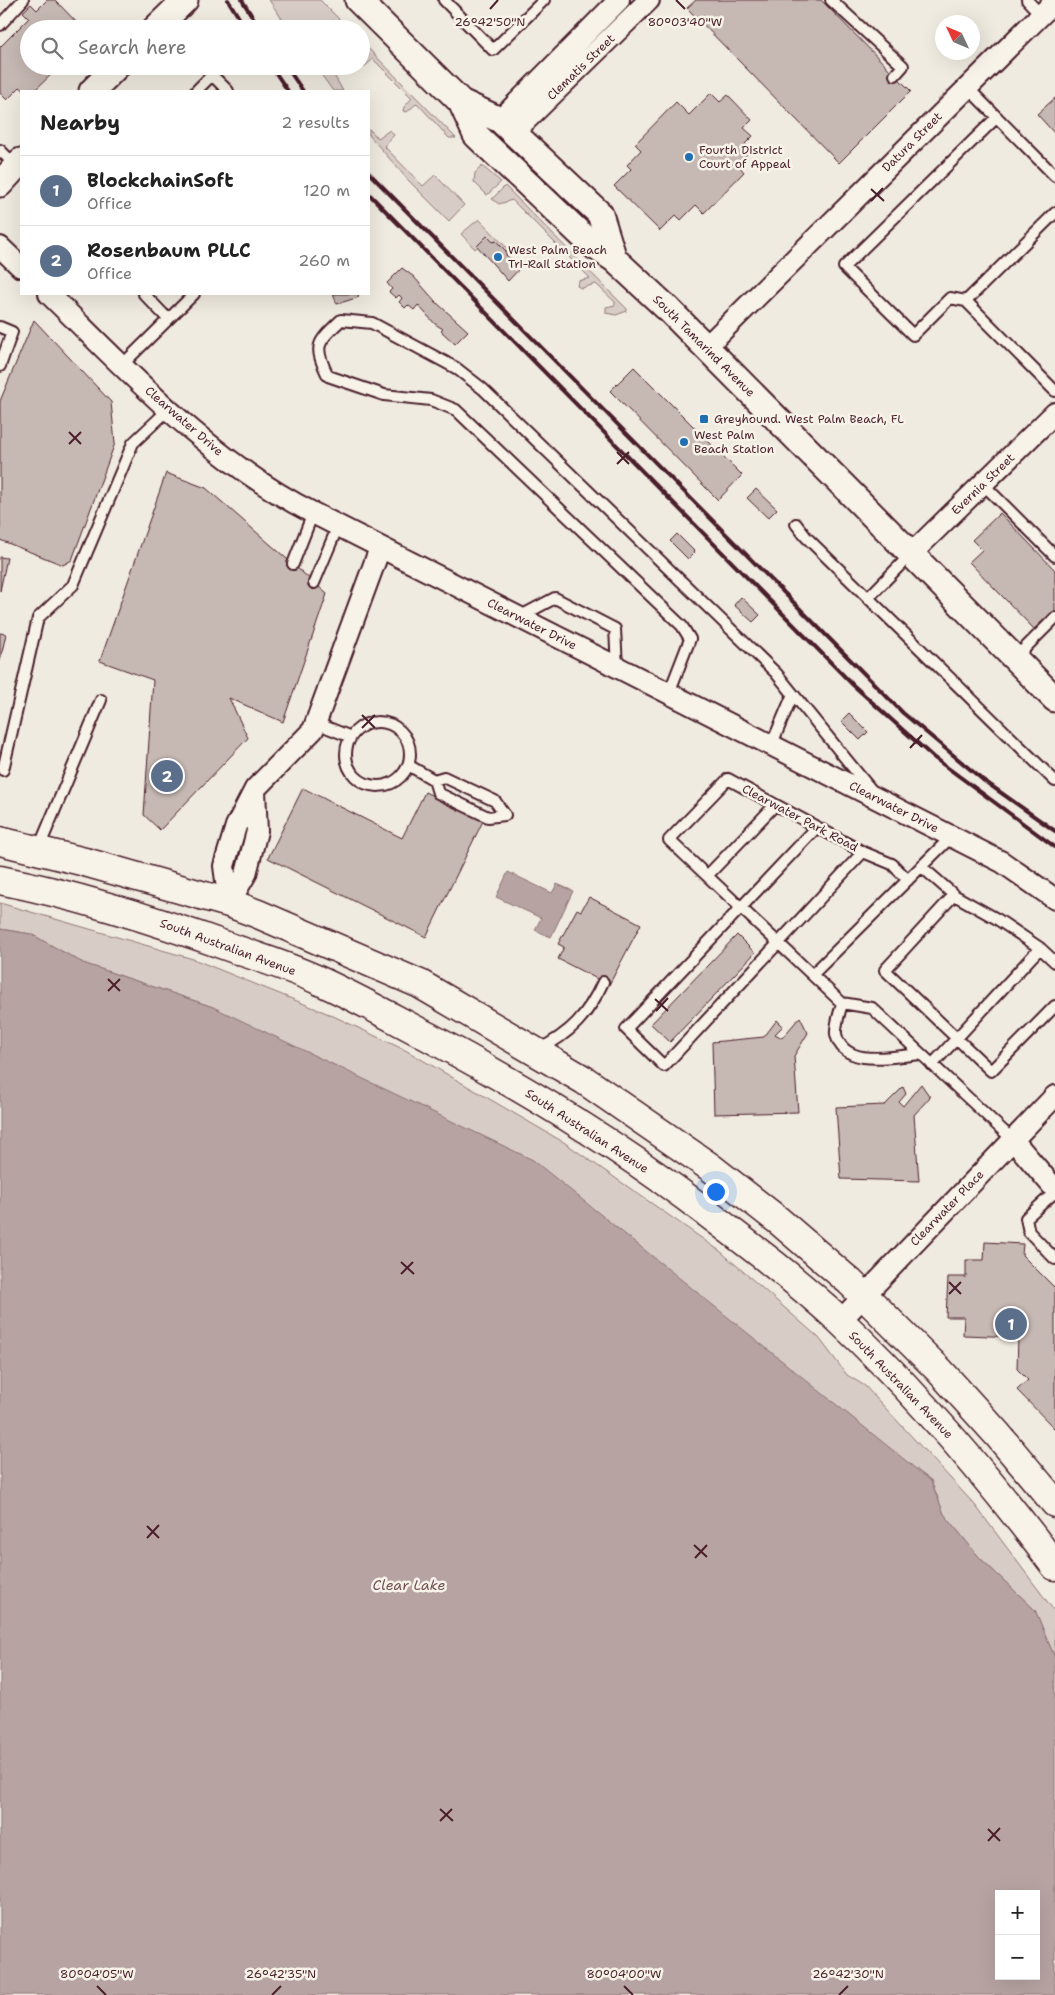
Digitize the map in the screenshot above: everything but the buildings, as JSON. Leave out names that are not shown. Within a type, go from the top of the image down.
[{"type":"main road","points":[[0,841],[229,903],[420,984],[536,1051],[657,1129],[710,1167],[779,1221],[865,1296],[939,1370],[998,1435],[1055,1503]]},
{"type":"main road","name":"South Australian Avenue","points":[[0,880],[46,889],[126,911],[318,980],[460,1054],[547,1104],[671,1186],[782,1271],[840,1321],[904,1385],[963,1450],[1019,1517],[1055,1566]]},
{"type":"main road","points":[[211,940],[229,903]]},
{"type":"street","points":[[164,20],[185,0]]},
{"type":"street","points":[[358,0],[461,102],[507,126],[600,214],[614,259]]},
{"type":"street","name":"Clematis Street","points":[[507,126],[619,0]]},
{"type":"street","name":"Clematis Street","points":[[507,126],[649,0]]},
{"type":"street","name":"Datura Street","points":[[706,347],[1048,8]]},
{"type":"street","points":[[93,90],[108,75]]},
{"type":"street","name":"South Tamarind Avenue","points":[[461,102],[476,136],[591,244],[614,259],[706,347],[1055,699]]},
{"type":"street","points":[[490,148],[506,148],[555,172]]},
{"type":"street","points":[[0,247],[20,266]]},
{"type":"street","name":"Clearwater Drive","points":[[49,295],[168,410],[216,451],[251,476],[313,513],[380,548],[771,746],[876,796],[1002,862],[1055,899]]},
{"type":"street","name":"Evernia Street","points":[[911,554],[1055,413]]},
{"type":"street","points":[[229,903],[224,866],[236,826],[255,789],[313,730],[380,548]]},
{"type":"street","name":"Clearwater Place","points":[[840,1321],[1055,1096]]},
{"type":"street","points":[[1013,1140],[1053,1183]]},
{"type":"lane","points":[[0,25],[23,0]]},
{"type":"lane","points":[[444,0],[494,50],[544,0]]},
{"type":"lane","points":[[831,0],[903,66],[895,75]]},
{"type":"lane","points":[[1027,0],[1048,8]]},
{"type":"lane","points":[[197,90],[212,75],[227,90]]},
{"type":"lane","points":[[967,88],[1055,176]]},
{"type":"lane","points":[[997,117],[844,267],[913,335],[950,298],[966,302],[1055,391]]},
{"type":"lane","points":[[966,302],[1055,213]]},
{"type":"lane","points":[[145,295],[168,319]]},
{"type":"lane","points":[[122,365],[193,295]]},
{"type":"lane","points":[[669,693],[690,639],[682,626],[456,410],[431,400],[384,395],[328,376],[318,356],[320,343],[341,320],[372,324],[456,368],[483,389],[776,673],[876,796]]},
{"type":"lane","points":[[0,327],[12,332],[0,366]]},
{"type":"lane","points":[[2,770],[38,618],[72,585],[133,443],[168,410]]},
{"type":"lane","points":[[983,484],[1055,556]]},
{"type":"lane","points":[[293,564],[313,513]]},
{"type":"lane","points":[[796,524],[806,537],[1055,781]]},
{"type":"lane","points":[[314,583],[338,526]]},
{"type":"lane","points":[[868,598],[911,554]]},
{"type":"lane","points":[[519,617],[555,598],[615,629],[617,667]]},
{"type":"lane","points":[[1015,659],[1055,618]]},
{"type":"lane","points":[[771,746],[793,694]]},
{"type":"lane","points":[[38,851],[101,700]]},
{"type":"lane","points":[[377,722],[392,726],[404,735],[408,744],[408,765],[403,774],[386,785],[365,784],[356,777],[346,758],[351,737],[366,724],[377,722]]},
{"type":"lane","points":[[316,723],[351,737]]},
{"type":"lane","points":[[408,765],[434,780],[438,793],[488,817],[505,815],[495,801],[444,777],[434,780]]},
{"type":"lane","name":"Clearwater Park Road","points":[[779,944],[864,852],[728,780],[669,840],[779,944],[813,974],[842,1003]]},
{"type":"lane","points":[[467,807],[474,791]]},
{"type":"lane","points":[[708,876],[775,805]]},
{"type":"lane","points":[[779,944],[664,1066],[626,1029],[817,827]]},
{"type":"lane","points":[[813,974],[952,836]]},
{"type":"lane","points":[[864,852],[892,864],[908,880]]},
{"type":"lane","points":[[922,867],[954,895],[997,919],[1040,948],[1055,962]]},
{"type":"lane","points":[[954,895],[885,970],[991,1071],[1055,1006]]},
{"type":"lane","points":[[932,1065],[1040,948]]},
{"type":"lane","points":[[536,1051],[559,1039],[572,1028],[592,1006],[603,982]]},
{"type":"lane","points":[[921,1054],[860,1058],[844,1049],[836,1033],[842,1003],[872,1008],[1013,1140]]},
{"type":"lane","points":[[1053,1183],[1026,1218],[1029,1232],[1055,1259]]},
{"type":"shaded area","points":[[269,0],[320,0],[340,20],[334,20],[283,20]]},
{"type":"shaded area","points":[[370,50],[456,138],[449,138],[417,103],[407,112],[403,111],[412,98],[373,59],[370,62]]},
{"type":"shaded area","points":[[321,75],[334,75],[342,90],[332,90]]},
{"type":"shaded area","points":[[370,130],[378,138],[390,130],[394,135],[384,146],[423,186],[435,175],[464,205],[449,221],[408,180],[370,136]]},
{"type":"shaded area","points":[[482,166],[501,182],[487,195],[474,182],[475,173]]},
{"type":"shaded area","points":[[505,186],[627,311],[616,315],[606,313],[606,307],[615,305],[615,302],[596,284],[581,288],[577,286],[578,281],[590,278],[512,200],[499,204],[492,199]]},
{"type":"shaded area","points":[[479,219],[508,249],[507,253],[496,241],[493,242],[487,237],[475,249],[461,234]]},
{"type":"shaded area","points":[[0,903],[193,959],[329,1014],[407,1051],[565,1143],[720,1251],[819,1338],[847,1375],[865,1386],[975,1505],[1055,1612],[1055,1658],[1035,1610],[979,1557],[944,1514],[931,1480],[213,1007],[83,963],[31,934],[0,929]]},
{"type":"water","points":[[508,872],[552,893],[557,884],[573,891],[551,937],[535,930],[541,918],[496,897]]},
{"type":"water","name":"Clear Lake","points":[[0,929],[31,934],[83,963],[213,1007],[533,1160],[931,1481],[944,1514],[979,1557],[1035,1610],[1055,1658],[1055,1995],[0,1995]]},
{"type":"railway","points":[[228,0],[240,20]]},
{"type":"railway","points":[[242,0],[254,20]]},
{"type":"railway","points":[[277,75],[287,90]]},
{"type":"railway","points":[[292,75],[302,90]]},
{"type":"railway","points":[[370,174],[903,713],[983,780],[1055,831]]},
{"type":"railway","points":[[370,195],[853,685],[933,757],[1055,847]]},
{"type":"place","name":"Fourth District Court of Appeal","points":[[689,157]]},
{"type":"place","name":"West Palm Beach Tri-Rail Station","points":[[498,257]]},
{"type":"place","name":"Greyhound. West Palm Beach, FL","points":[[704,419]]},
{"type":"place","name":"West Palm Beach Station","points":[[684,442]]},
{"type":"place","name":"Rosenbaum PLLC","points":[[167,776]]},
{"type":"place","name":"BlockchainSoft","points":[[1011,1324]]}]
